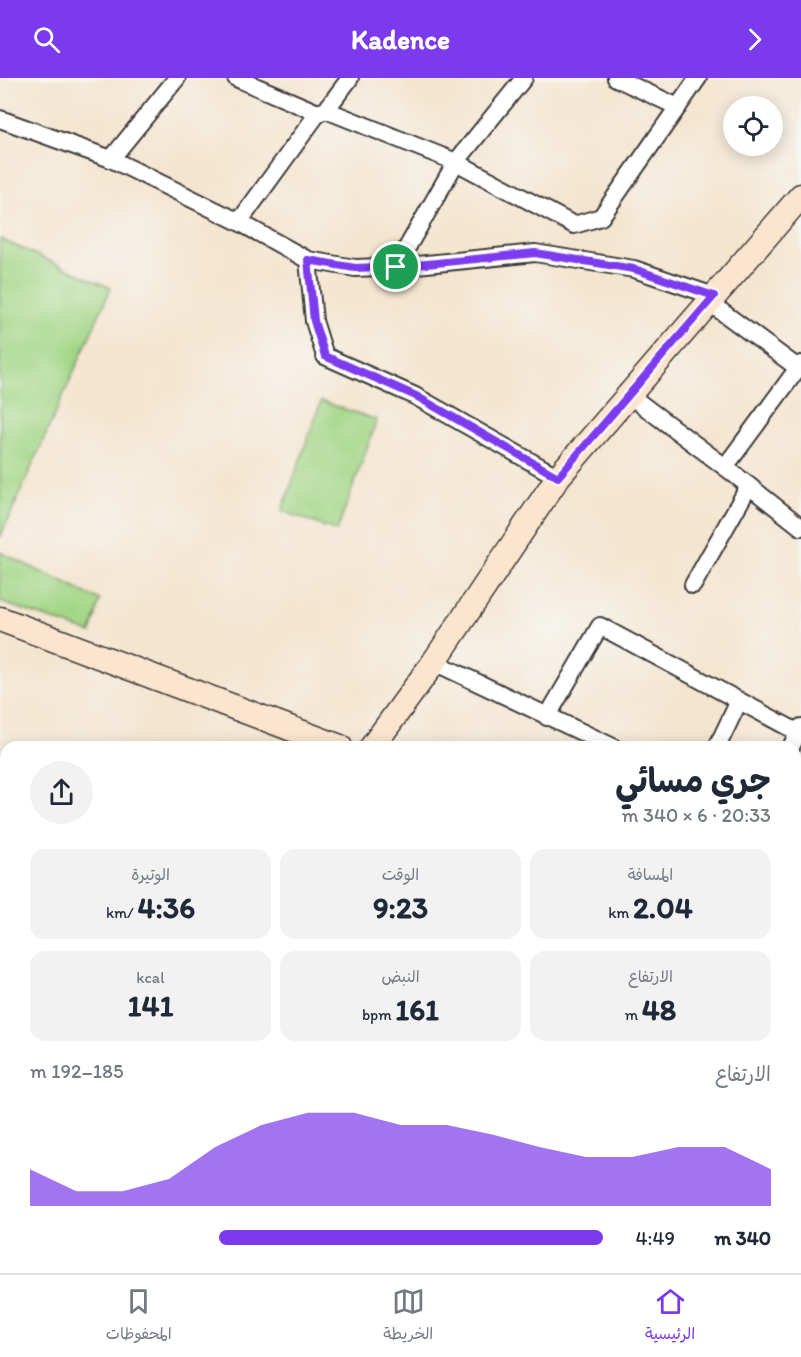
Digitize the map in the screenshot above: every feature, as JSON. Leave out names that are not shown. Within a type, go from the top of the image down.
[{"type":"street","points":[[111,159],[177,78]]},
{"type":"street","points":[[237,78],[456,162],[574,225],[601,217],[698,78]]},
{"type":"street","points":[[239,222],[350,78]]},
{"type":"street","points":[[396,267],[456,162],[524,78]]},
{"type":"street","points":[[616,78],[678,107]]},
{"type":"street","points":[[0,119],[111,159],[239,222],[308,260],[355,268],[396,267],[535,253],[634,269],[712,299],[800,366],[725,467]]},
{"type":"street","points":[[376,741],[434,662],[558,477],[801,196]]},
{"type":"street","points":[[308,260],[314,321],[325,356],[416,396],[558,477]]},
{"type":"street","points":[[629,396],[801,527]]},
{"type":"street","points":[[693,585],[749,486]]},
{"type":"street","points":[[0,619],[324,741]]},
{"type":"street","points":[[547,717],[600,626],[798,735]]},
{"type":"street","points":[[434,662],[600,741]]},
{"type":"street","points":[[720,741],[739,701]]},
{"type":"green space","points":[[0,239],[111,288],[0,538]]},
{"type":"green space","points":[[321,401],[377,420],[337,531],[282,511]]},
{"type":"green space","points":[[0,552],[100,600],[91,633],[0,602]]},
{"type":"route","points":[[535,253],[634,269],[714,296],[558,477],[416,396],[325,356],[314,321],[308,260],[355,268],[396,267],[535,253]]}]
